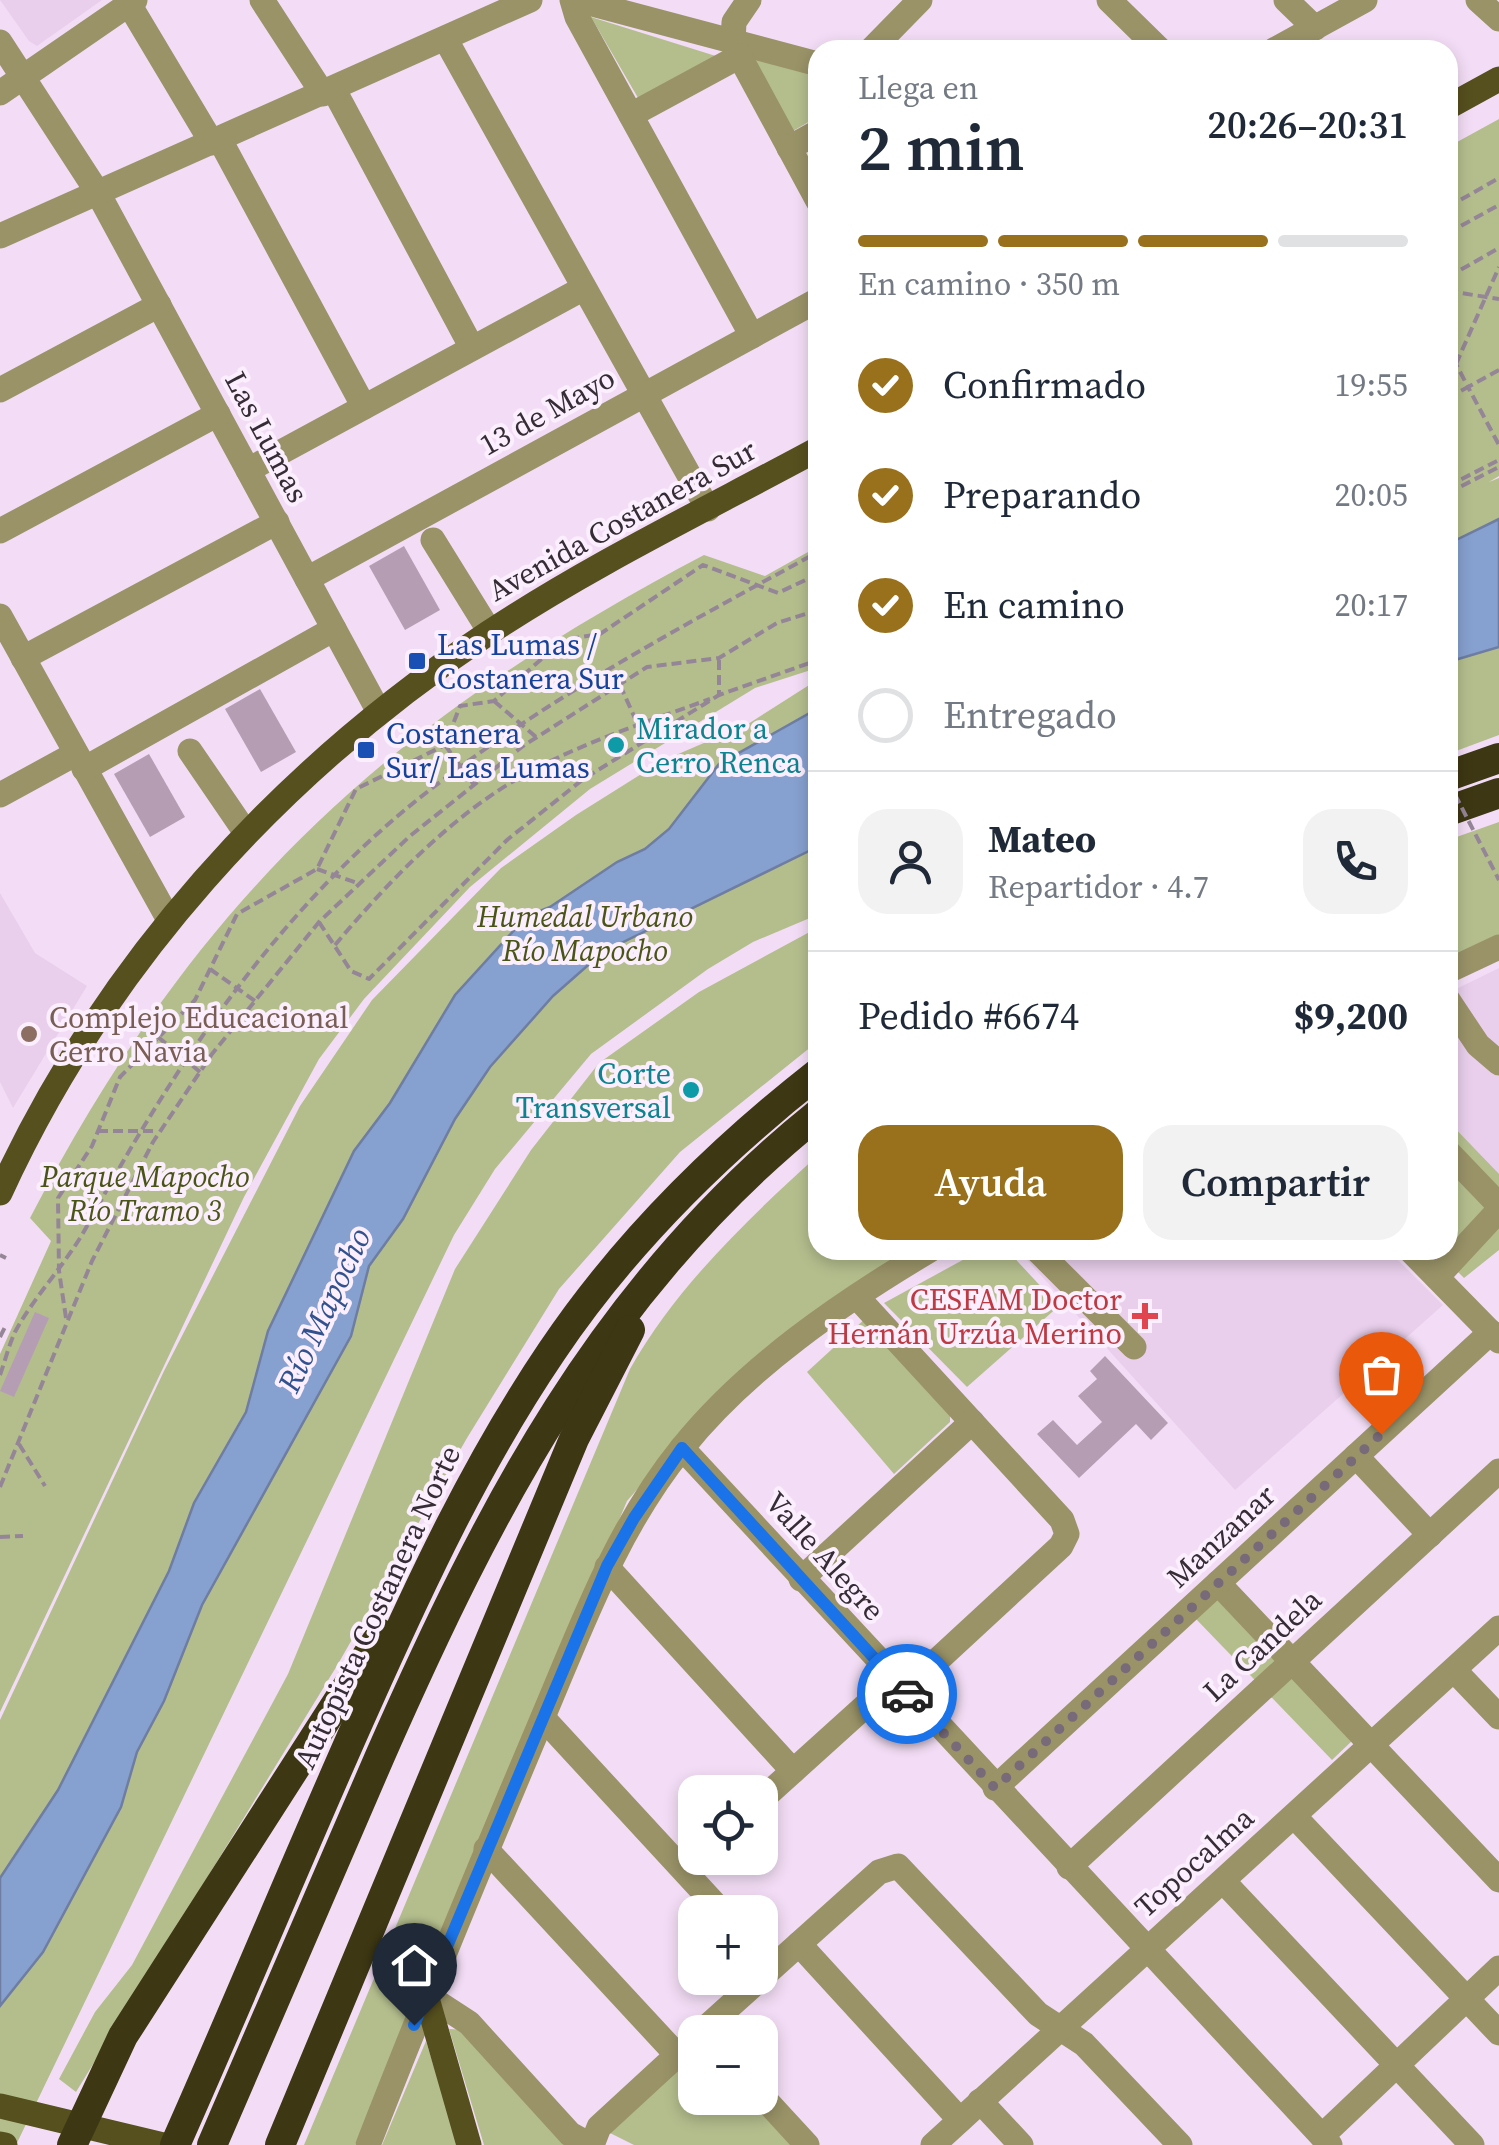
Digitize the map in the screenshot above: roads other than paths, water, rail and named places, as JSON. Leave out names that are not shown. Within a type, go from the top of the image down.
[{"type":"highway","points":[[1458,774],[1499,758]]},
{"type":"highway","points":[[1458,807],[1499,792]]},
{"type":"highway","name":"Autopista Costanera Norte","points":[[176,2145],[436,1553],[520,1400],[610,1273],[695,1179],[808,1082]]},
{"type":"highway","name":"Autopista Costanera Norte","points":[[217,2133],[422,1661],[496,1510],[587,1359],[692,1230],[808,1123]]},
{"type":"highway","points":[[280,2145],[587,1410],[621,1344],[692,1230]]},
{"type":"highway","points":[[71,2130],[123,2036],[436,1553]]},
{"type":"main road","points":[[1458,102],[1499,79]]},
{"type":"main road","name":"Avenida Costanera Sur","points":[[0,1193],[84,1040],[169,920],[246,833],[379,712],[490,632],[808,454]]},
{"type":"main road","points":[[426,1996],[470,2145]]},
{"type":"main road","points":[[0,2106],[71,2130],[164,2145]]},
{"type":"street","points":[[262,0],[329,92],[472,348]]},
{"type":"street","points":[[0,236],[446,40],[498,9],[530,0]]},
{"type":"street","points":[[575,0],[737,50],[808,62]]},
{"type":"street","points":[[575,0],[631,115],[752,336]]},
{"type":"street","points":[[749,0],[734,22],[737,50],[808,183]]},
{"type":"street","points":[[881,40],[920,0]]},
{"type":"street","points":[[1109,0],[1150,40]]},
{"type":"street","points":[[1286,0],[1315,28]]},
{"type":"street","points":[[1293,40],[1365,0]]},
{"type":"street","points":[[1478,0],[1499,19]]},
{"type":"street","points":[[0,93],[132,2],[216,142],[364,407]]},
{"type":"street","points":[[446,40],[708,509]]},
{"type":"street","name":"Las Lumas","points":[[0,42],[98,193],[379,712]]},
{"type":"street","points":[[631,115],[737,50]]},
{"type":"street","points":[[789,148],[808,138]]},
{"type":"street","points":[[248,470],[584,288]]},
{"type":"street","points":[[0,390],[159,305]]},
{"type":"street","name":"13 de Mayo","points":[[307,579],[808,305]]},
{"type":"street","points":[[0,531],[218,414]]},
{"type":"street","points":[[169,920],[9,639],[276,522]]},
{"type":"street","points":[[433,540],[490,632]]},
{"type":"street","points":[[0,795],[80,762],[334,630]]},
{"type":"street","points":[[190,750],[246,833]]},
{"type":"street","points":[[1458,966],[1499,946]]},
{"type":"street","points":[[1458,1015],[1478,1045],[1499,1063]]},
{"type":"street","points":[[1458,1163],[1499,1208],[1458,1254]]},
{"type":"street","points":[[368,2145],[486,1849],[607,1566],[634,1518],[682,1448],[736,1390],[858,1297],[915,1260]]},
{"type":"street","points":[[1047,1260],[1134,1347]]},
{"type":"street","points":[[1420,1260],[1495,1337]]},
{"type":"street","points":[[1437,1277],[1452,1260]]},
{"type":"street","points":[[778,1784],[1061,1546],[1067,1534],[1062,1520],[858,1297]]},
{"type":"street","name":"Manzanar","points":[[995,1788],[1356,1456],[1495,1337]]},
{"type":"street","points":[[802,1579],[972,1422]]},
{"type":"street","name":"Valle Alegre","points":[[682,1448],[899,1686],[1326,2140]]},
{"type":"street","points":[[1356,1456],[1430,1535]]},
{"type":"street","name":"La Candela","points":[[1069,1866],[1499,1471]]},
{"type":"street","points":[[607,1566],[793,1771]]},
{"type":"street","points":[[1218,1584],[1499,1880]]},
{"type":"street","name":"Topocalma","points":[[933,2145],[1499,1628]]},
{"type":"street","points":[[1454,1670],[1499,1717]]},
{"type":"street","points":[[543,1718],[678,1852]]},
{"type":"street","points":[[1294,1816],[1499,2033]]},
{"type":"street","points":[[486,1849],[678,2039]]},
{"type":"street","points":[[778,1954],[798,1944],[882,1868],[893,1866],[906,1872],[1038,2014],[1084,2044],[1180,2145]]},
{"type":"street","points":[[1222,1881],[1472,2145]]},
{"type":"street","points":[[798,1944],[960,2120]]},
{"type":"street","points":[[1326,2140],[1397,2065],[1499,1968]]},
{"type":"street","points":[[717,2015],[735,1995]]},
{"type":"street","points":[[426,1996],[469,2023],[570,2134],[591,2145],[599,2127],[678,2054]]},
{"type":"street","points":[[980,2101],[1021,2145]]},
{"type":"street","points":[[778,2114],[807,2145]]},
{"type":"water","points":[[1499,519],[1499,647],[1458,659],[1458,539]]},
{"type":"water","name":"Río Mapocho","points":[[808,714],[808,851],[603,952],[553,996],[490,1067],[455,1119],[403,1219],[369,1266],[351,1336],[202,1605],[164,1701],[137,1752],[121,1807],[43,1952],[0,2006],[0,1878],[58,1790],[169,1571],[194,1503],[246,1412],[268,1331],[354,1151],[390,1103],[455,995],[527,916],[550,907],[617,862],[645,849],[669,829],[719,764]]},
{"type":"place","name":"Las Lumas / Costanera Sur","points":[[417,661]]},
{"type":"place","name":"Mirador a Cerro Renca","points":[[616,745]]},
{"type":"place","name":"Costanera Sur/ Las Lumas","points":[[366,750]]},
{"type":"place","name":"Complejo Educacional Cerro Navia","points":[[29,1034]]},
{"type":"place","name":"Corte Transversal","points":[[691,1090]]},
{"type":"place","name":"CESFAM Doctor Hernán Urzúa Merino","points":[[1145,1316]]},
{"type":"park label","name":"Humedal Urbano Río Mapocho","points":[[585,933]]},
{"type":"park label","name":"Parque Mapocho Río Tramo 3","points":[[145,1193]]}]
